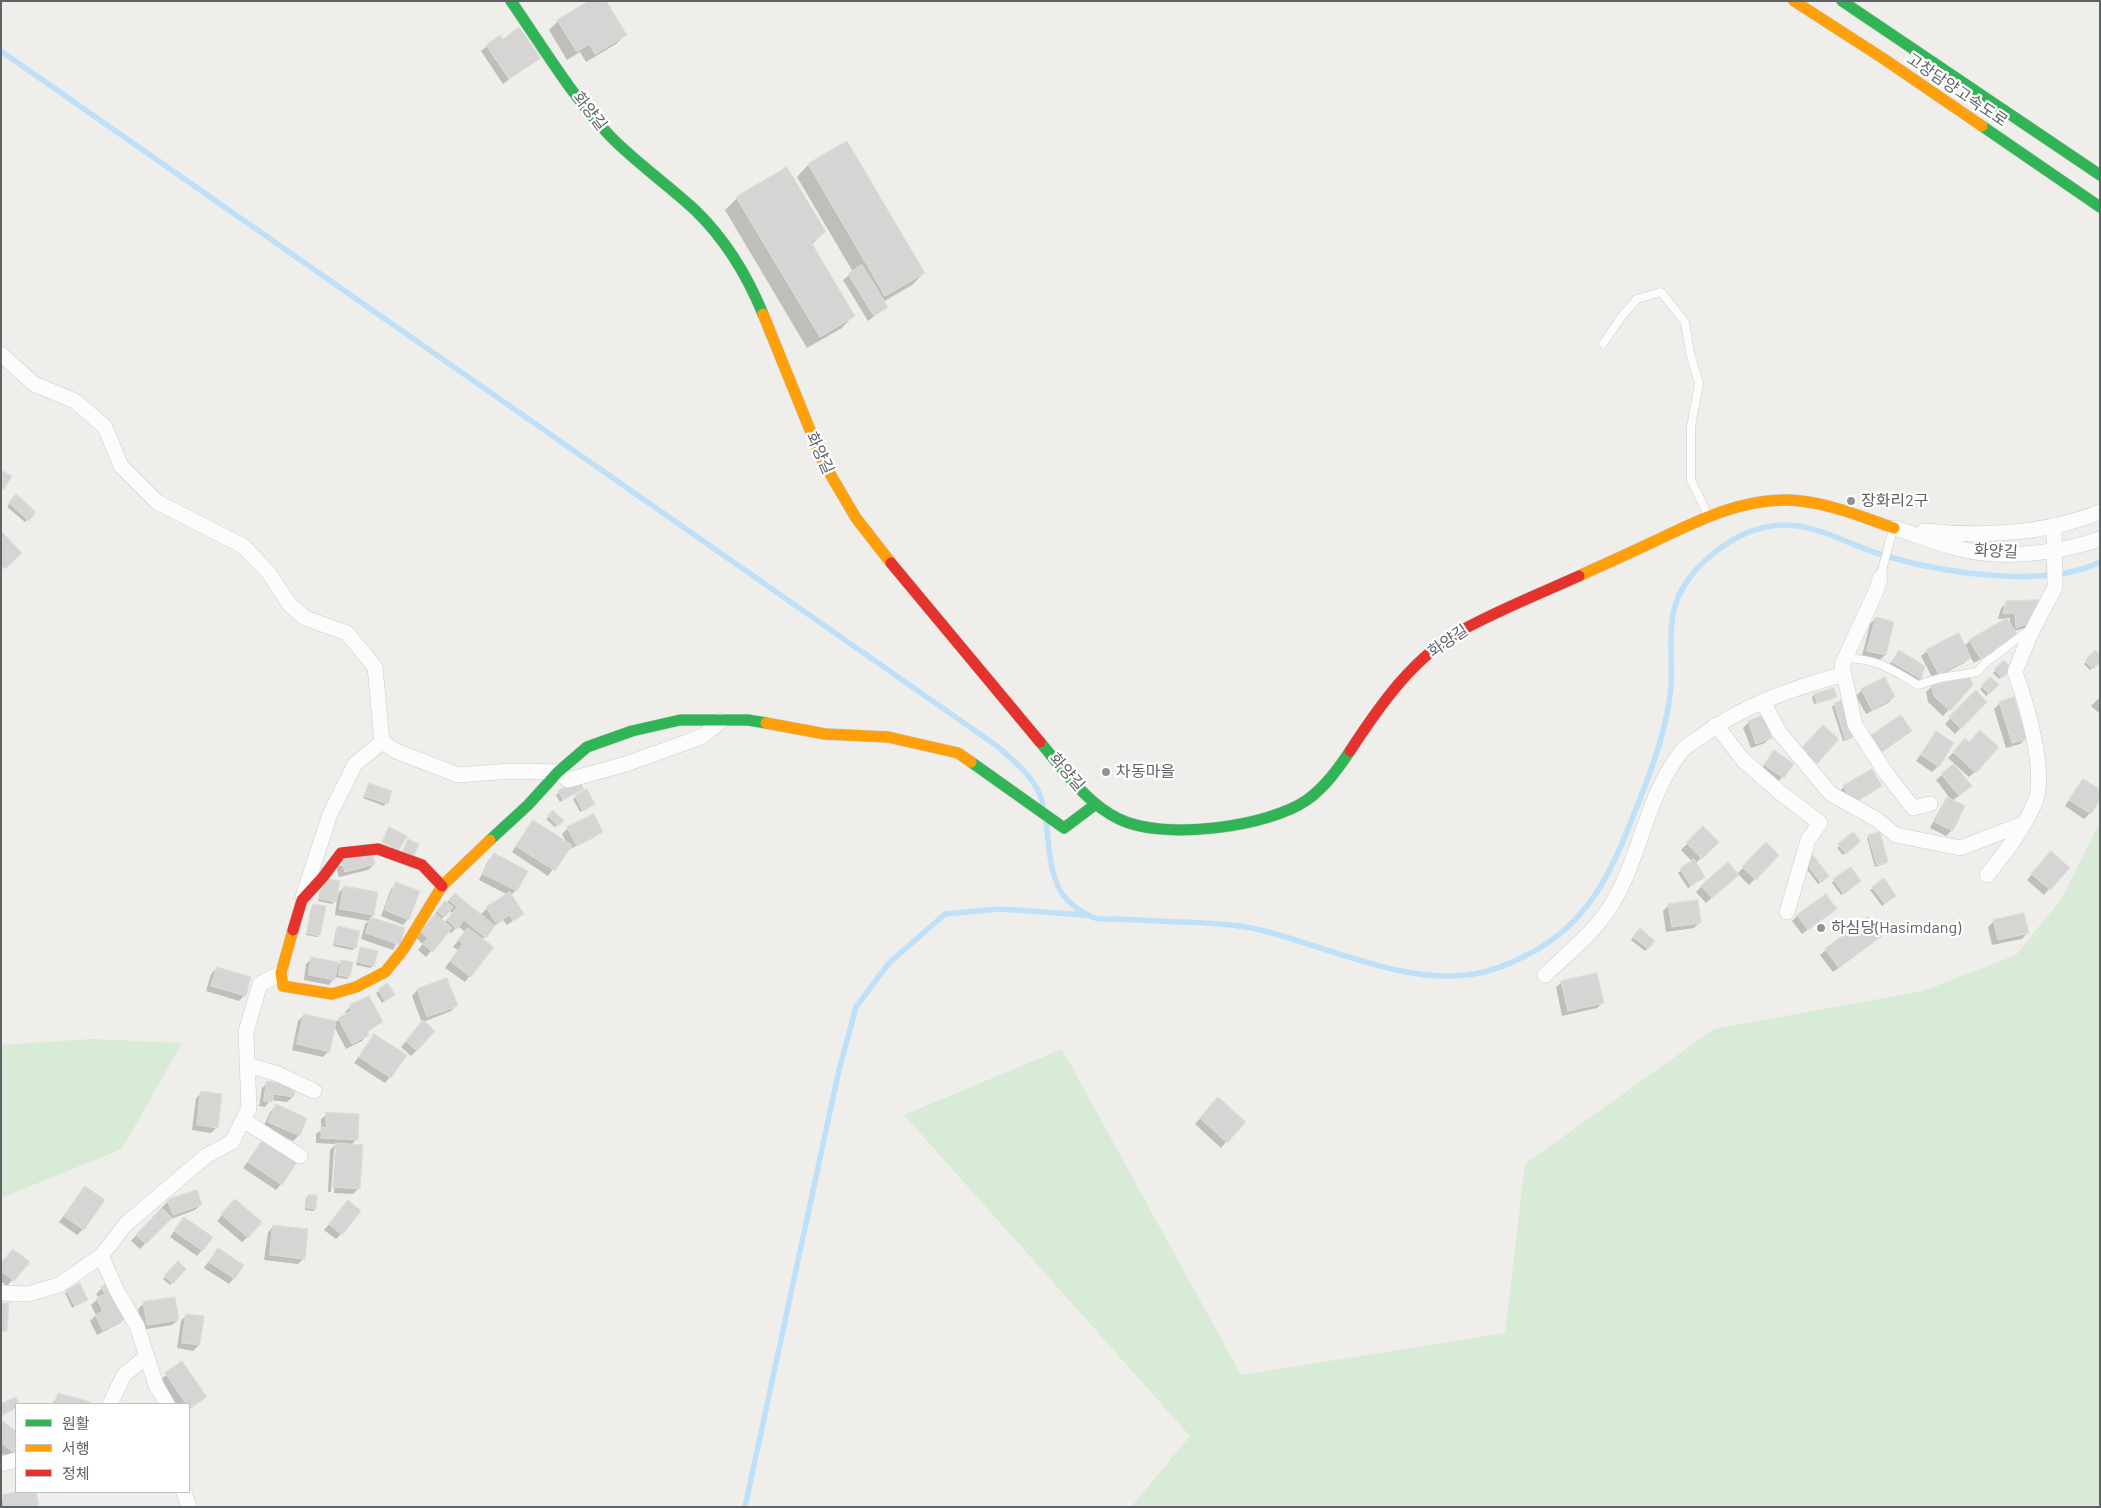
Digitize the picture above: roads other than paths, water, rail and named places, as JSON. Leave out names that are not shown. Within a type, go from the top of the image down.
[{"type":"main road","name":"화양길","points":[[511,1],[581,103],[610,137],[642,168],[689,206],[720,238],[747,280],[767,321],[824,466],[844,502],[884,555],[1074,781],[1096,804],[1120,820],[1141,827],[1165,829],[1208,828],[1272,817],[1294,808],[1317,792],[1338,766],[1390,692],[1415,665],[1438,645],[1463,629],[1709,517],[1754,502],[1788,500],[1809,502],[1894,528]]},
{"type":"main road","name":"고창담양고속도로","points":[[1794,1],[1884,59],[2100,207]]},
{"type":"main road","name":"고창담양고속도로","points":[[1842,1],[2100,175]]},
{"type":"main road","points":[[442,886],[422,865],[378,848],[341,853],[302,900],[281,973],[283,986],[332,994],[356,987],[385,972],[403,950],[442,886],[528,805],[558,772],[587,747],[632,731],[680,720],[748,720],[825,734],[888,736],[958,753],[1064,828],[1096,804]]},
{"type":"street","points":[[1,354],[34,384],[75,401],[105,427],[121,466],[157,502],[243,546],[269,573],[289,604],[305,618],[347,633],[375,667],[382,742]]},
{"type":"street","name":"화양길","points":[[1894,528],[1937,533],[1994,534],[2054,525],[2100,512]]},
{"type":"street","points":[[1987,875],[2009,848],[2036,801],[2039,764],[2023,694],[2015,672],[2034,626],[2055,587],[2054,525]]},
{"type":"street","name":"화양길","points":[[1894,528],[1957,548],[1981,552],[2055,555],[2100,539]]},
{"type":"street","points":[[1880,578],[1877,589],[1842,665],[1855,725],[1886,773],[1914,808],[1930,804]]},
{"type":"street","points":[[1545,975],[1584,938],[1612,904],[1628,870],[1660,784],[1682,750],[1716,725],[1763,702],[1799,686],[1844,674]]},
{"type":"street","points":[[1763,702],[1779,732],[1831,794],[1876,819],[1896,835],[1960,848],[2023,824]]},
{"type":"street","points":[[382,742],[396,751],[458,775],[510,771],[558,772],[568,780],[626,764],[690,741],[704,735],[721,721]]},
{"type":"street","points":[[1716,725],[1743,760],[1782,794],[1820,822],[1808,840],[1787,912]]},
{"type":"street","points":[[302,900],[330,814],[356,764],[382,742]]},
{"type":"street","points":[[1,1292],[28,1294],[59,1285],[101,1256],[126,1224],[206,1156],[232,1142],[250,1108],[246,1032],[260,984],[281,973]]},
{"type":"street","points":[[248,1065],[278,1074],[314,1091]]},
{"type":"street","points":[[243,1120],[300,1156]]},
{"type":"street","points":[[101,1256],[117,1291],[137,1326],[156,1385],[166,1403]]},
{"type":"street","points":[[110,1403],[124,1375],[146,1357]]},
{"type":"street","points":[[1,1464],[15,1460]]},
{"type":"street","points":[[184,1493],[189,1507]]},
{"type":"lane","points":[[1603,344],[1622,316],[1637,299],[1660,292],[1685,322],[1690,353],[1699,382],[1691,427],[1691,480],[1709,517]]},
{"type":"lane","points":[[1880,578],[1894,528]]},
{"type":"lane","points":[[1845,658],[1864,659],[1879,663],[1918,685],[1940,678],[1977,672],[1985,663],[2034,626]]},
{"type":"waterway","points":[[1,51],[997,746],[1032,780],[1041,797],[1043,806]]},
{"type":"waterway","points":[[1046,823],[1051,863],[1058,886],[1073,905],[1095,918],[1238,926],[1272,933],[1372,964],[1424,975],[1449,976],[1488,971],[1527,955],[1549,942],[1568,927],[1598,891],[1619,850],[1644,790],[1663,732],[1671,687],[1671,629],[1675,606],[1679,595],[1690,577],[1722,547],[1740,536],[1761,528],[1780,525],[1816,530],[1889,557],[1966,573],[2025,577],[2053,575],[2078,570],[2100,562]]},
{"type":"waterway","points":[[745,1507],[839,1070],[856,1007],[889,963],[945,914],[999,909],[1086,915]]},
{"type":"place","name":"장화리2구","points":[[1851,501]]},
{"type":"place","name":"차동마을","points":[[1106,772]]},
{"type":"place","name":"하심당(Hasimdang)","points":[[1821,928]]}]
